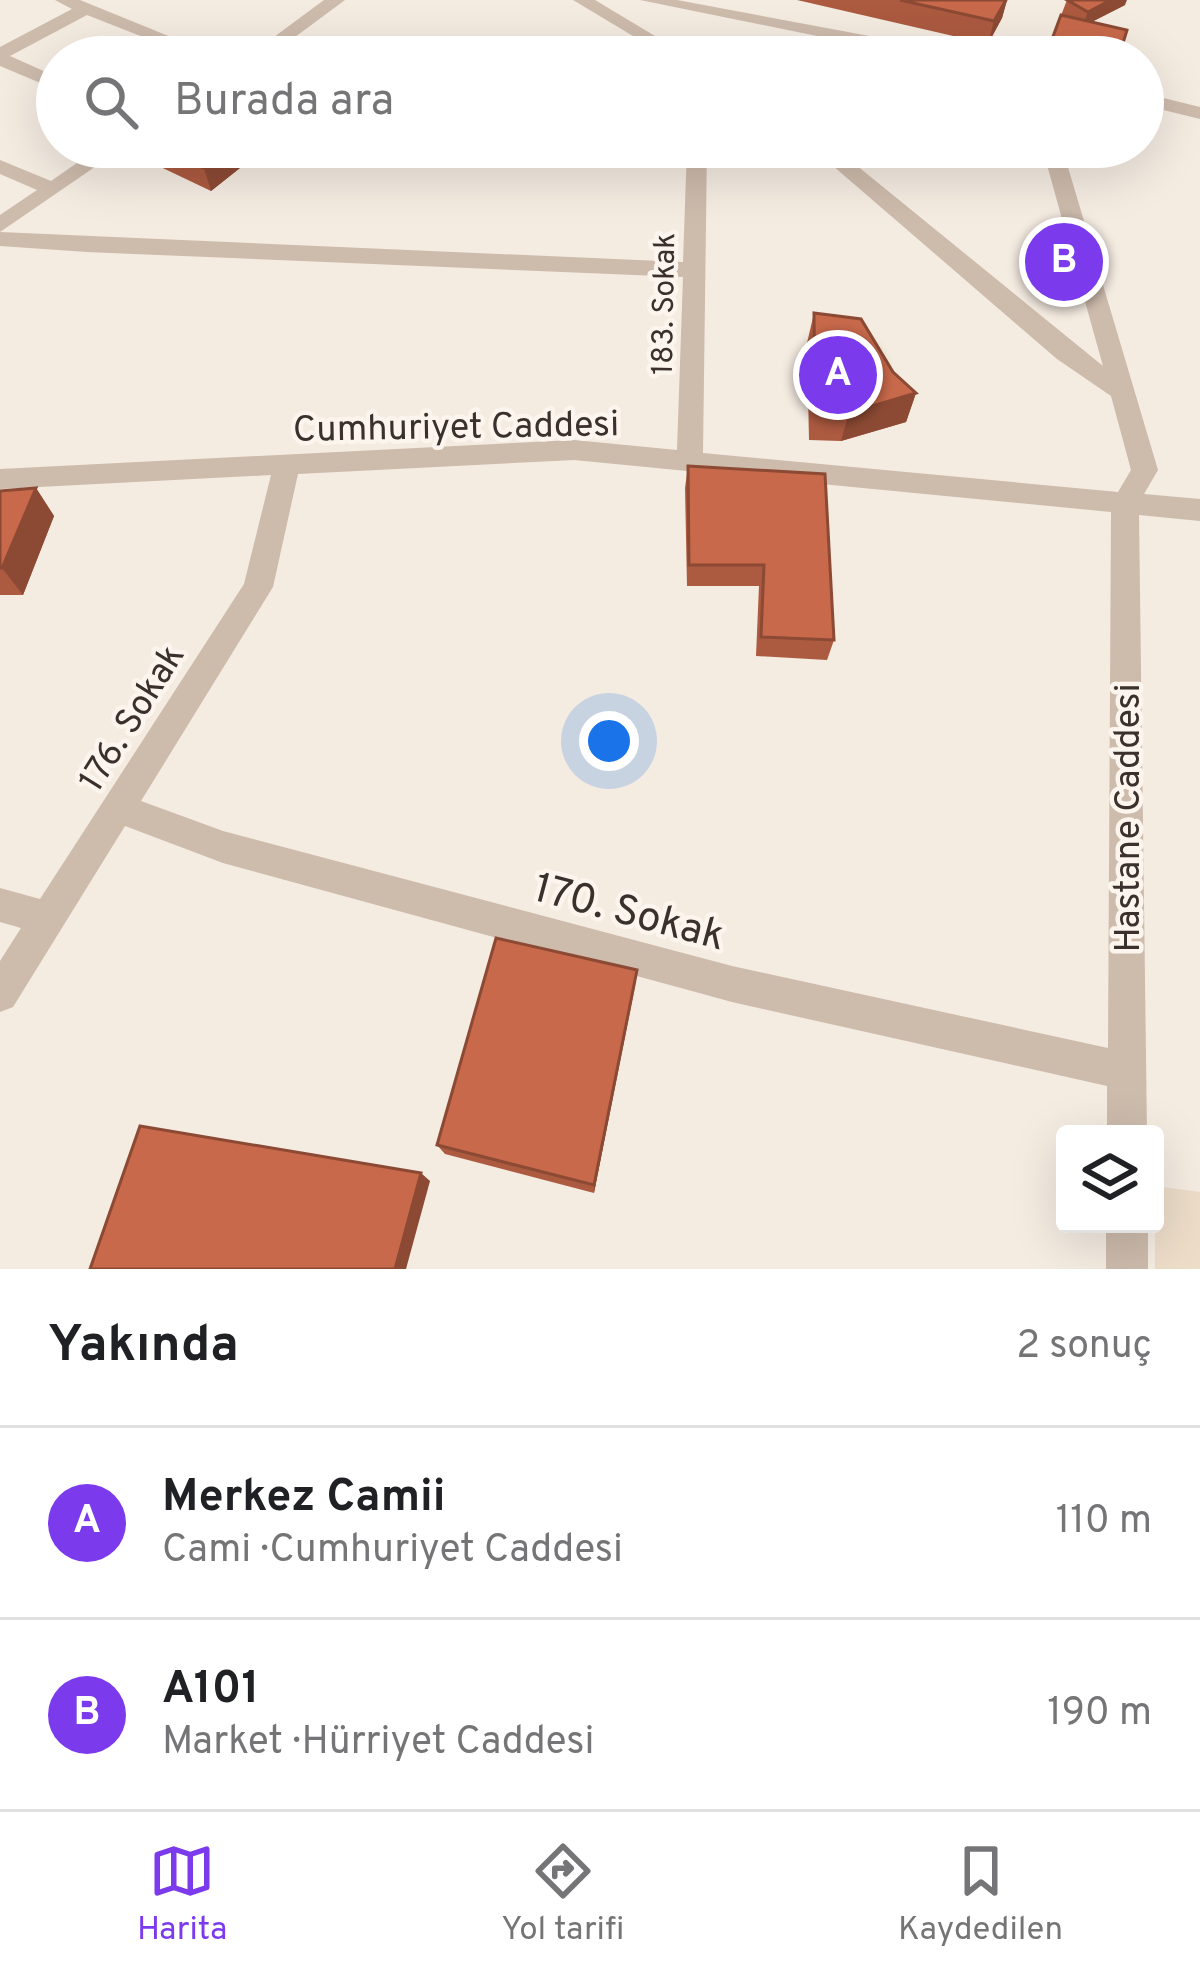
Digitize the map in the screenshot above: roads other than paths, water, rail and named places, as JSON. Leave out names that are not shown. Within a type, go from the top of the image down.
[{"type":"street","points":[[285,36],[336,0]]},
{"type":"street","points":[[582,0],[645,36]]},
{"type":"street","points":[[649,0],[839,36]]},
{"type":"street","points":[[36,74],[0,57],[73,3],[157,36]]},
{"type":"street","points":[[1164,104],[1200,112]]},
{"type":"street","points":[[0,166],[50,188]]},
{"type":"street","points":[[0,225],[81,168]]},
{"type":"street","name":"183. Sokak","points":[[690,461],[696,168]]},
{"type":"street","points":[[846,168],[1066,353],[1122,391]]},
{"type":"street","name":"Hastane Caddesi","points":[[1058,168],[1145,470],[1125,503],[1127,1125]]},
{"type":"street","points":[[0,239],[186,254],[522,259],[694,270]]},
{"type":"street","name":"Cumhuriyet Caddesi","points":[[0,479],[574,450],[1200,510]]},
{"type":"street","name":"176. Sokak","points":[[0,994],[258,587],[287,465]]},
{"type":"street","name":"170. Sokak","points":[[118,808],[223,847],[709,978],[1126,1072]]},
{"type":"street","points":[[0,905],[48,919]]},
{"type":"street","points":[[1127,1233],[1127,1269]]},
{"type":"place","name":"A101","points":[[1064,262]]},
{"type":"place","name":"Merkez Camii","points":[[838,375]]}]
